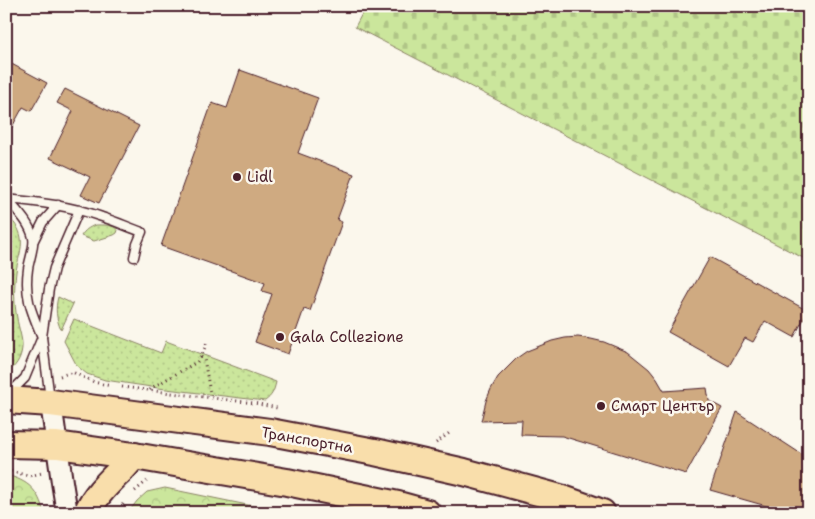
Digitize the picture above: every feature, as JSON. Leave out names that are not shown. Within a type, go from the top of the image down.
[{"type":"main road","name":"Транспортна","points":[[6,398],[270,432],[375,452],[560,498],[602,513]]},
{"type":"main road","points":[[6,444],[57,445],[134,456],[287,482],[398,505],[427,513]]},
{"type":"main road","points":[[87,513],[100,492],[134,456]]},
{"type":"street","points":[[51,403],[67,513]]},
{"type":"lane","points":[[7,199],[58,205],[79,210],[142,232],[134,257]]},
{"type":"lane","points":[[7,199],[24,219],[34,240]]},
{"type":"lane","points":[[51,403],[42,337],[28,302],[27,281],[34,240],[43,222],[58,205]]},
{"type":"lane","points":[[6,398],[25,378],[42,337],[54,268],[79,210]]},
{"type":"path","points":[[150,391],[153,387],[196,362],[201,357],[207,342]]},
{"type":"path","points":[[201,357],[204,359],[211,398]]},
{"type":"path","points":[[436,443],[452,431]]},
{"type":"path","points":[[117,513],[128,496],[150,479]]},
{"type":"green space","points":[[366,6],[809,6],[809,261],[355,27]]},
{"type":"green space","points":[[6,217],[12,220],[21,238],[15,278],[15,295],[22,344],[17,363],[6,373]]},
{"type":"green space","points":[[95,225],[110,226],[118,230],[114,235],[94,241],[81,236],[87,229]]},
{"type":"green space","points":[[58,297],[73,304],[61,330],[56,314]]},
{"type":"green space","points":[[74,319],[161,353],[166,341],[276,382],[271,395],[265,401],[105,380],[87,374],[77,366],[64,341]]},
{"type":"green space","points":[[6,475],[21,480],[35,492],[44,513],[6,513]]},
{"type":"green space","points":[[165,488],[286,513],[128,513],[147,492]]},
{"type":"building","points":[[6,61],[47,83],[31,111],[23,107],[6,138]]},
{"type":"building","name":"Lidl","points":[[240,70],[318,98],[298,153],[354,174],[337,220],[342,222],[310,311],[304,309],[288,354],[255,342],[272,294],[262,291],[265,283],[161,246],[212,103],[227,108]]},
{"type":"building","points":[[65,89],[139,126],[99,203],[81,195],[90,177],[50,158],[73,111],[57,103]]},
{"type":"building","points":[[710,257],[808,311],[794,337],[765,321],[753,342],[745,338],[729,366],[668,332]]},
{"type":"building","name":"Смарт Център","points":[[578,337],[604,342],[628,352],[649,369],[664,391],[707,388],[709,401],[722,408],[686,474],[562,436],[521,435],[522,420],[481,421],[491,389],[498,377],[517,358],[527,351],[552,341]]},
{"type":"building","points":[[737,412],[809,459],[809,513],[791,513],[710,490]]},
{"type":"place","name":"Lidl","points":[[237,177]]},
{"type":"place","name":"Gala Collezione","points":[[280,337]]},
{"type":"place","name":"Смарт Център","points":[[601,406]]}]
